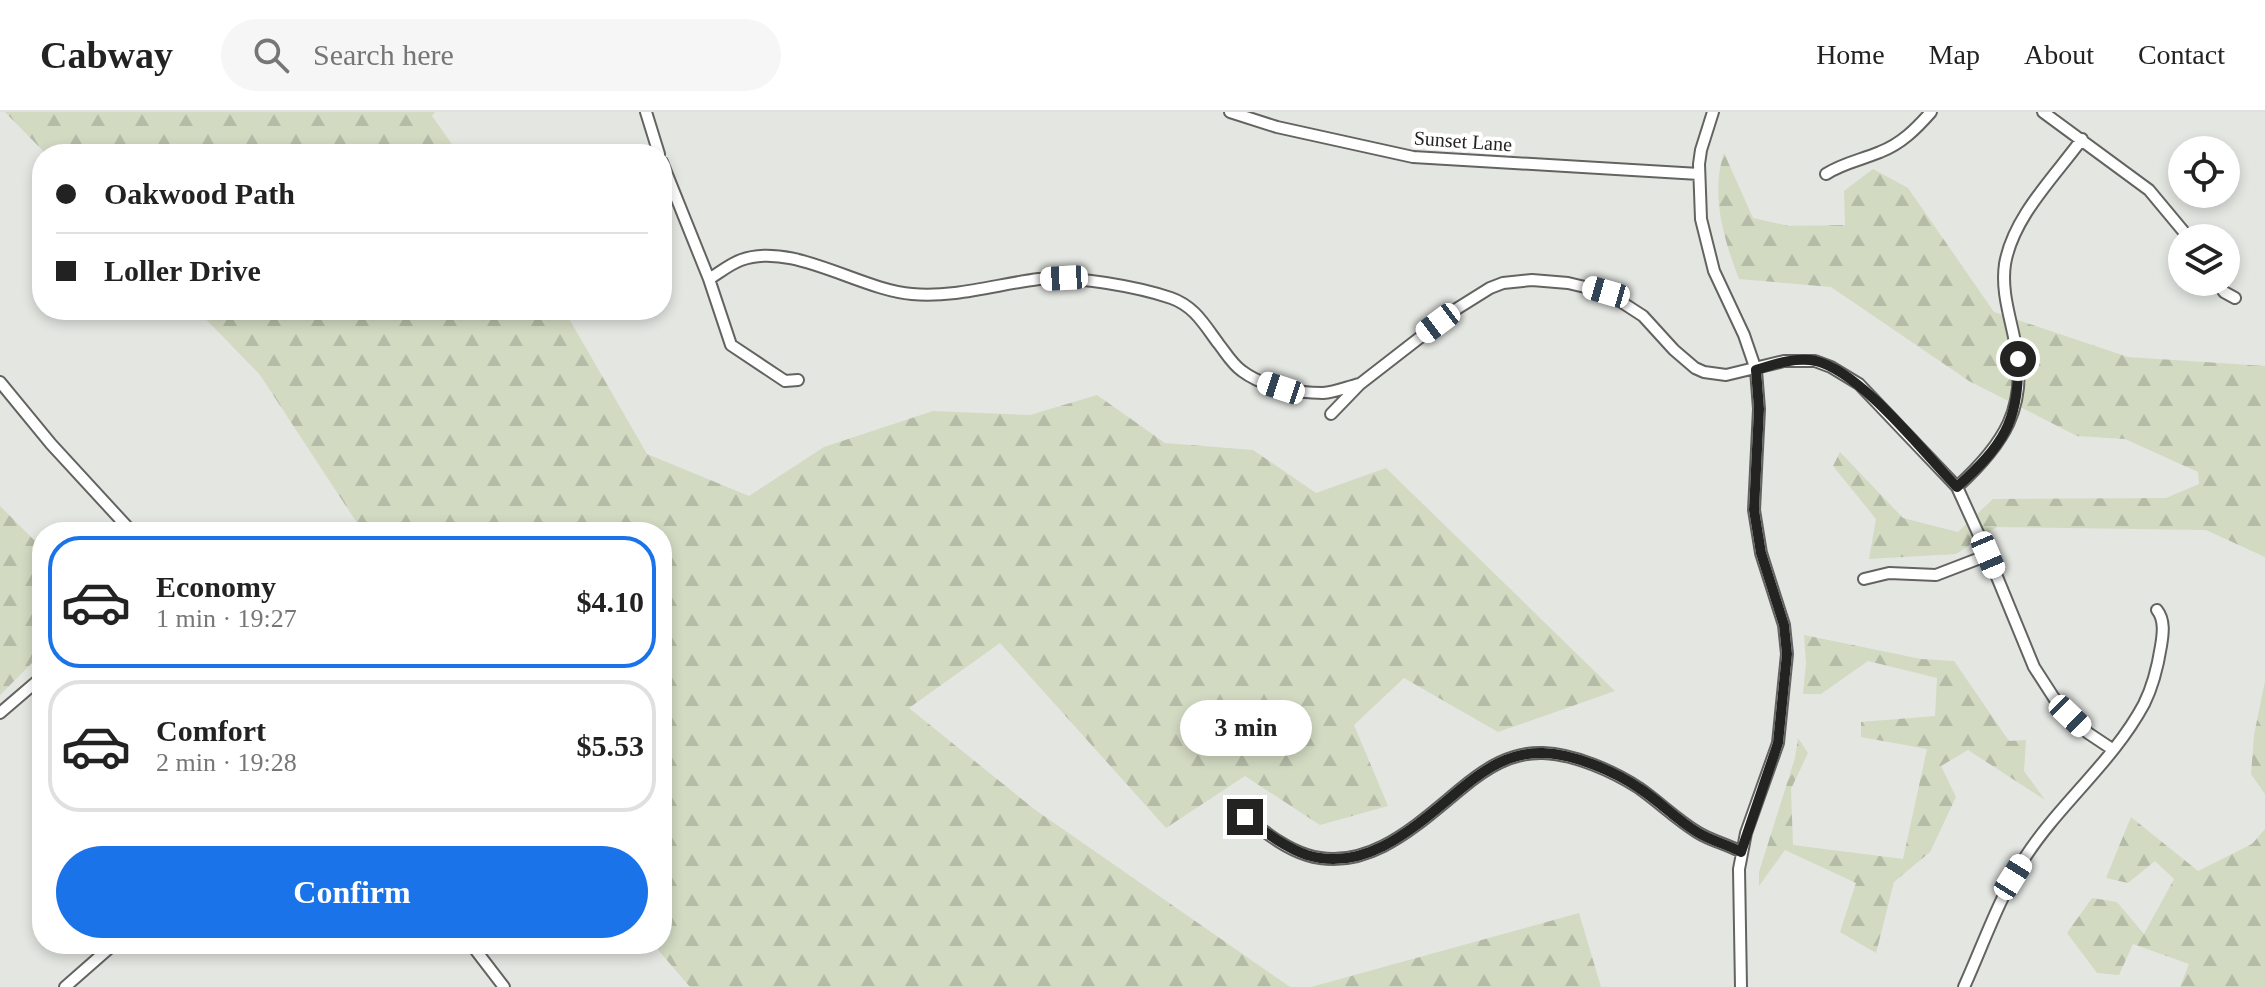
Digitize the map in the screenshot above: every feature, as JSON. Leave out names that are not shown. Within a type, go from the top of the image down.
[{"type":"street","points":[[646,112],[656,144]]},
{"type":"street","name":"Sunset Lane","points":[[1230,112],[1320,137],[1413,157],[1699,174]]},
{"type":"street","points":[[1713,112],[1701,150],[1701,219],[1714,271],[1744,335],[1756,370],[1759,409],[1754,510],[1761,553],[1784,625],[1787,654],[1778,743],[1741,852],[1738,891],[1741,987]]},
{"type":"street","points":[[1826,174],[1841,164],[1898,143],[1931,112]]},
{"type":"street","points":[[2043,112],[2149,190],[2177,224]]},
{"type":"street","points":[[1957,487],[1994,450],[2012,420],[2018,394],[2018,359],[2004,283],[2005,263],[2012,238],[2082,139]]},
{"type":"street","points":[[672,187],[709,279],[731,345],[785,381],[798,380]]},
{"type":"street","points":[[709,279],[742,260],[785,258],[867,284],[912,294],[967,291],[1042,279],[1082,279],[1168,297],[1186,304],[1195,311],[1234,365],[1259,381],[1281,388],[1326,393],[1360,384]]},
{"type":"street","points":[[1331,414],[1360,384],[1458,308],[1503,283],[1532,280],[1568,283],[1606,292],[1643,316],[1674,350],[1704,372],[1726,375],[1795,360],[1815,361],[1831,367],[1859,384],[1957,487],[2034,667],[2054,698],[2088,733],[2112,749]]},
{"type":"street","points":[[2231,296],[2235,298]]},
{"type":"street","points":[[0,382],[51,444],[123,522]]},
{"type":"street","points":[[1864,579],[1889,573],[1936,575],[1988,555]]},
{"type":"street","points":[[1968,986],[2013,877],[2053,817],[2112,749],[2145,703],[2157,668],[2162,635],[2162,617],[2157,610]]},
{"type":"street","points":[[0,713],[32,686]]},
{"type":"street","points":[[1245,817],[1286,845],[1307,855],[1330,859],[1353,857],[1374,851],[1414,827],[1481,772],[1499,762],[1522,754],[1545,753],[1575,758],[1639,787],[1702,835],[1741,852]]},
{"type":"street","points":[[65,987],[103,954]]},
{"type":"street","points":[[479,954],[504,987]]},
{"type":"green space","points":[[5,112],[435,112],[432,116],[452,144],[36,144]]},
{"type":"green space","points":[[1724,153],[1753,218],[1789,226],[1845,225],[1844,191],[1873,169],[1908,188],[1994,312],[2128,357],[2265,366],[2265,557],[2206,530],[1997,527],[1956,554],[1869,559],[1876,519],[1833,466],[1840,452],[1903,518],[1958,532],[1993,499],[2166,498],[2199,484],[2198,472],[2125,439],[2077,436],[1969,381],[1831,287],[1739,279],[1728,249],[1719,201],[1718,184]]},
{"type":"green space","points":[[207,320],[570,320],[647,454],[749,496],[824,447],[933,411],[1030,415],[1097,395],[1165,443],[1253,450],[1316,493],[1386,468],[1615,691],[1498,732],[1404,678],[1354,725],[1388,806],[1320,825],[1245,776],[1166,828],[1000,643],[909,708],[1034,809],[1290,987],[690,987],[662,954],[672,954],[672,522],[356,522],[260,375]]},
{"type":"green space","points":[[0,506],[32,538],[32,663],[0,695]]},
{"type":"green space","points":[[1804,635],[1921,659],[1954,661],[2009,741],[2026,740],[2024,771],[2045,800],[1968,750],[1941,766],[1956,797],[1930,852],[1894,882],[1876,953],[1840,932],[1856,883],[1785,850],[1759,886],[1759,872],[1795,758],[1798,738],[1808,753],[1791,789],[1793,845],[1903,859],[1927,749],[1861,737],[1861,722],[1935,716],[1937,678],[1868,661],[1821,694],[1803,694],[1806,663]]},
{"type":"green space","points":[[2265,681],[2265,794],[2251,774],[2254,735]]},
{"type":"green space","points":[[2131,817],[2198,871],[2252,844],[2265,829],[2265,987],[2180,987],[2189,964],[2133,944],[2119,975],[2097,973],[2067,933],[2092,898],[2117,902],[2144,934],[2174,879],[2155,861],[2128,883],[2106,878]]},
{"type":"green space","points":[[1579,913],[1601,987],[1311,987]]},
{"type":"route","points":[[1245,817],[1286,845],[1307,855],[1330,859],[1353,857],[1374,851],[1414,827],[1481,772],[1499,762],[1522,754],[1545,753],[1575,758],[1639,787],[1702,835],[1741,852],[1778,743],[1787,654],[1784,625],[1761,553],[1754,510],[1759,409],[1756,370],[1784,361],[1805,360],[1831,367],[1859,384],[1957,487],[1994,450],[2012,420],[2018,394],[2018,359]]}]
